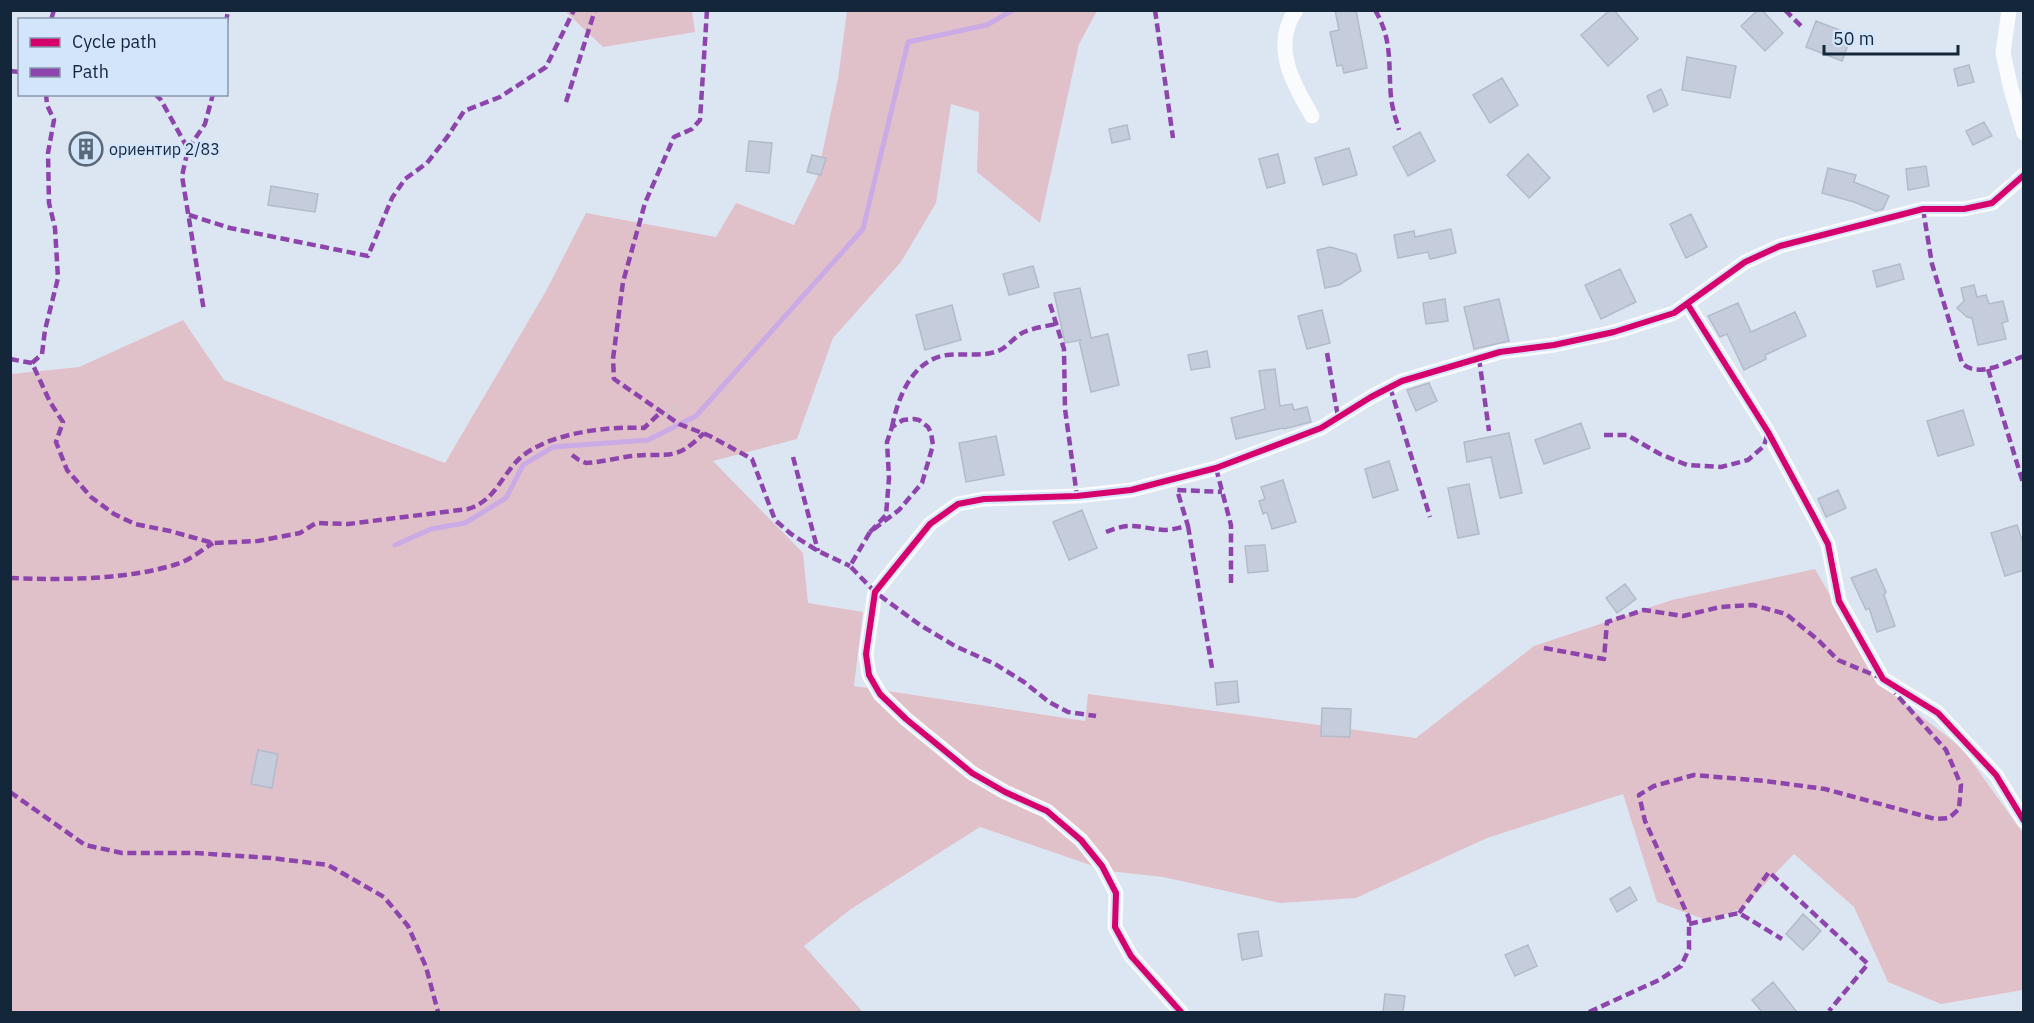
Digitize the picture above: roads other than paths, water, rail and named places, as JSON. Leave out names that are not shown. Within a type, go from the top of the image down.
[{"type":"street","points":[[1296,10],[1284,39],[1286,56],[1294,86],[1312,116]]},
{"type":"street","points":[[2009,10],[2003,53],[2024,133]]},
{"type":"street","points":[[1181,1012],[1131,956],[1115,927],[1116,893],[1102,866],[1081,840],[1047,811],[1005,792],[972,773],[880,694],[869,675],[866,654],[875,592],[930,524],[958,504],[984,499],[1077,496],[1131,490],[1216,468],[1321,428],[1402,381],[1500,352],[1554,345],[1614,332],[1674,313],[1745,262],[1780,246],[1923,209],[1964,209],[1992,203],[2024,175]]},
{"type":"street","points":[[1688,305],[1768,432],[1814,517],[1828,544],[1839,601],[1883,679],[1938,713],[1996,776],[2024,821]]},
{"type":"waterway","points":[[395,545],[431,529],[465,523],[506,498],[523,465],[553,447],[648,440],[696,416],[863,229],[908,42],[987,25],[1013,10]]},
{"type":"place","name":"ориентир 2/83","points":[[86,149]]}]
